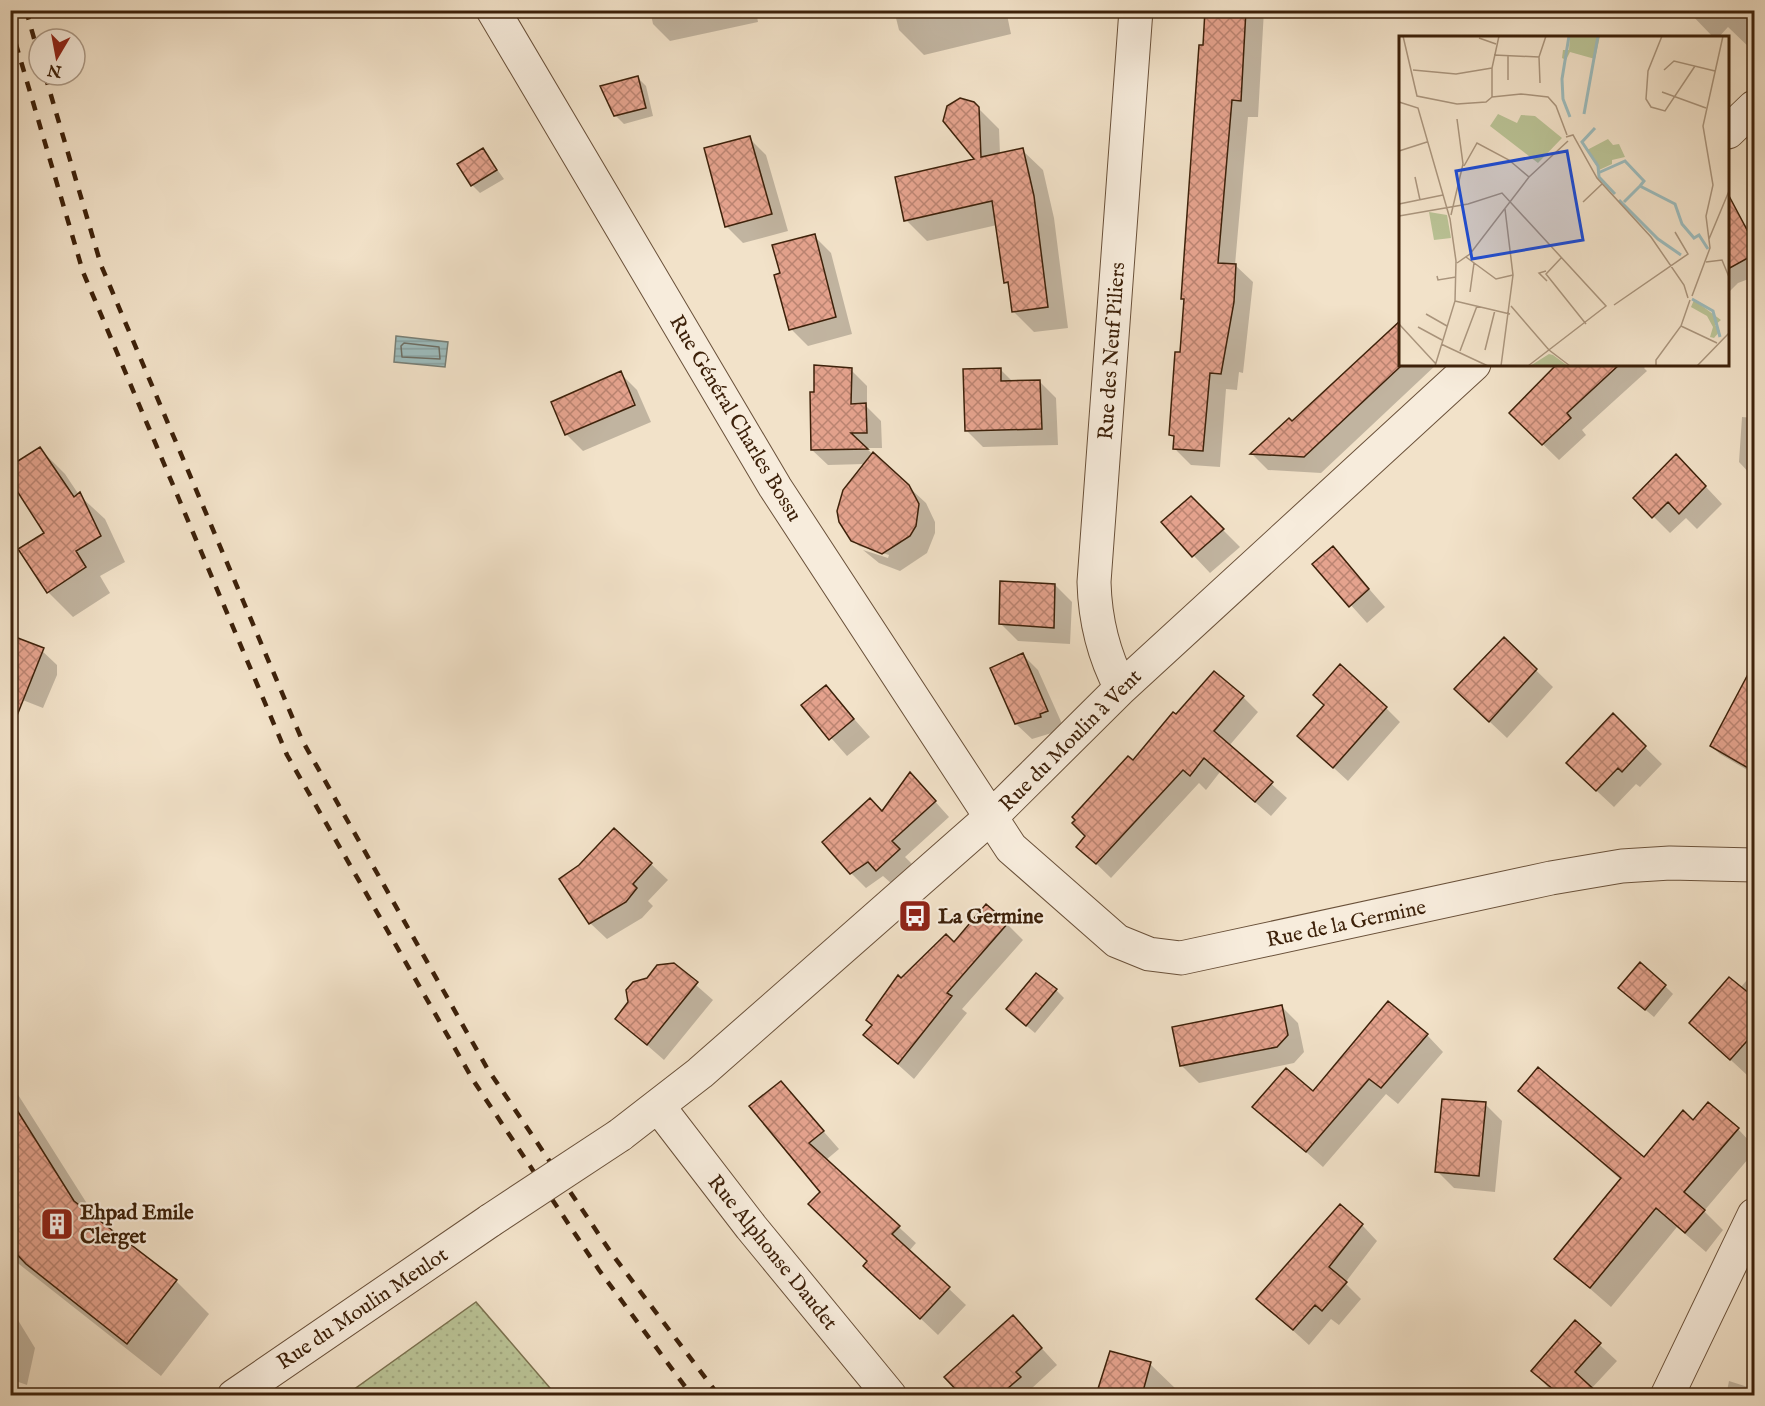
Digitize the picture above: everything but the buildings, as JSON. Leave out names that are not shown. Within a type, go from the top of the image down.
[{"type":"street","name":"Rue Général Charles Bossu","points":[[493,10],[775,487],[991,818]]},
{"type":"street","name":"Rue des Neuf Piliers","points":[[1121,688],[1107,661],[1095,611],[1094,582],[1136,10]]},
{"type":"street","points":[[1729,131],[1755,107]]},
{"type":"street","name":"Rue du Moulin à Vent","points":[[620,1135],[700,1073],[991,818],[1121,688],[1472,366]]},
{"type":"street","name":"Rue de la Germine","points":[[991,818],[1011,848],[1117,941],[1149,954],[1181,958],[1622,866],[1670,863],[1755,865]]},
{"type":"street","name":"Rue Alphonse Daudet","points":[[658,1106],[758,1236],[890,1395]]},
{"type":"street","name":"Rue du Moulin Meulot","points":[[234,1395],[620,1135]]},
{"type":"street","points":[[1667,1395],[1755,1215]]},
{"type":"green space","points":[[476,1302],[556,1395],[346,1395]]},
{"type":"water","points":[[396,336],[448,342],[445,367],[394,362]]},
{"type":"railway","points":[[26,10],[31,27]]},
{"type":"railway","points":[[10,24],[83,272],[287,755],[473,1080],[599,1270],[692,1396]]},
{"type":"railway","points":[[49,87],[101,265],[302,740],[487,1068],[612,1254],[719,1396]]},
{"type":"place","name":"La Germine","points":[[915,916]]},
{"type":"place","name":"Ehpad Emile Clerget","points":[[57,1224]]}]
